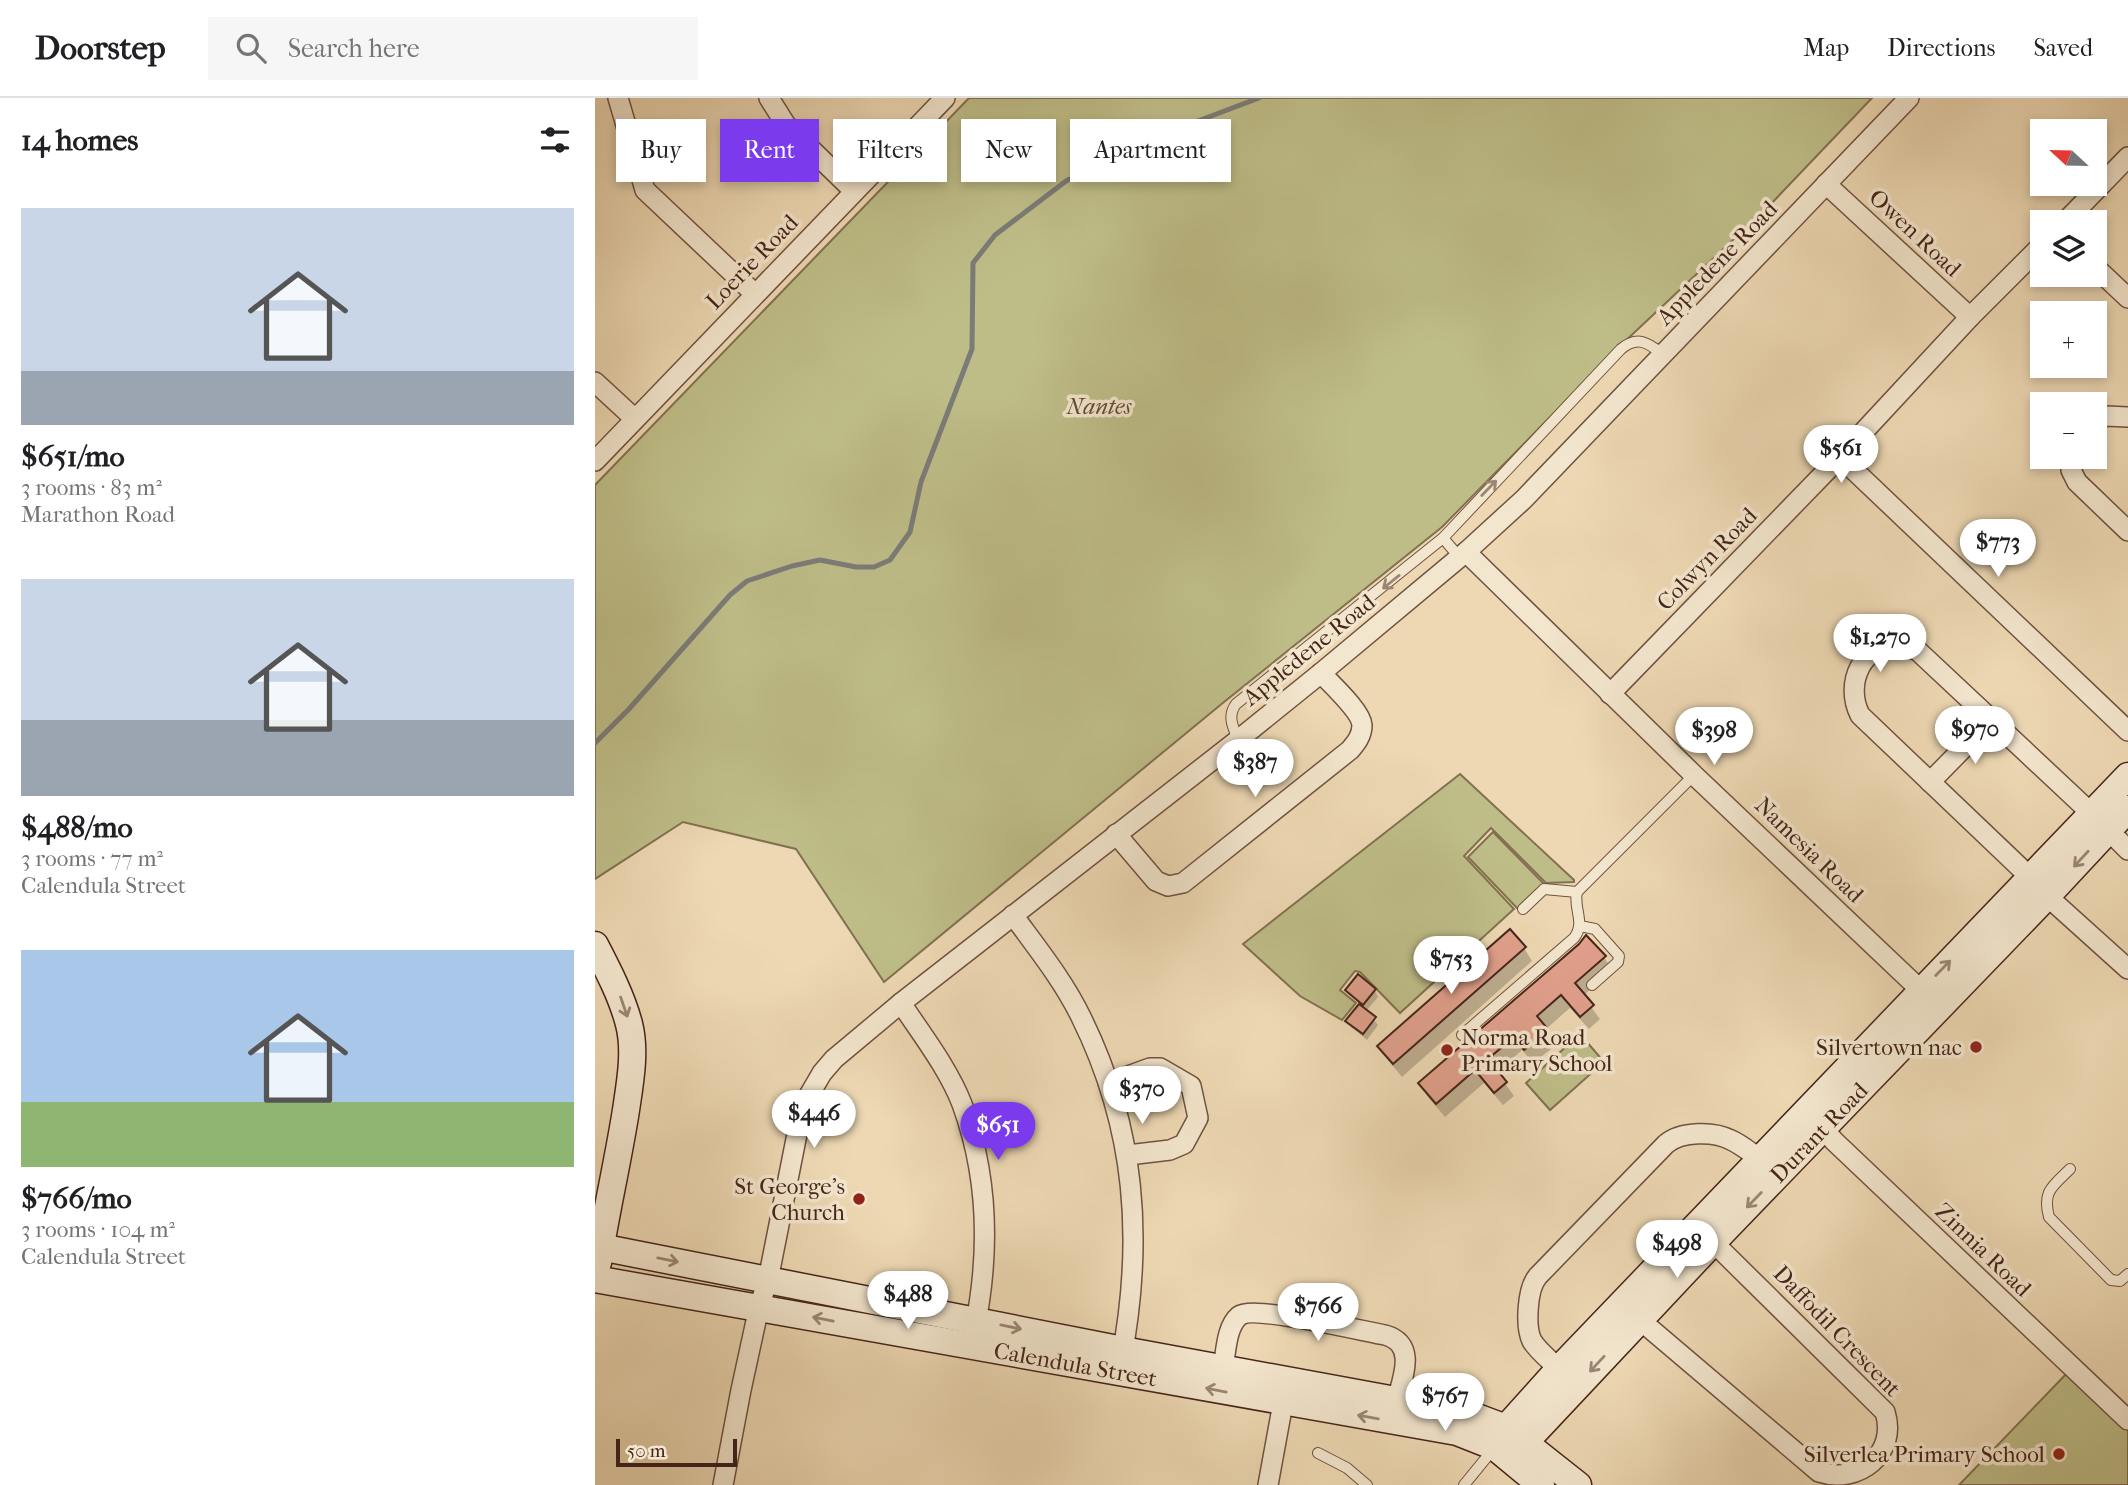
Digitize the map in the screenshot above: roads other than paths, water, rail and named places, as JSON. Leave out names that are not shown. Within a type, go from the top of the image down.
[{"type":"street","points":[[618,98],[645,190],[755,294]]},
{"type":"street","points":[[769,98],[786,125],[854,191]]},
{"type":"street","name":"Loerie Road","points":[[595,461],[945,98]]},
{"type":"street","name":"Appledene Road","points":[[723,1485],[799,1124],[814,1085],[834,1059],[901,1003],[1238,740],[1463,555],[1524,499],[1909,98]]},
{"type":"street","points":[[2077,210],[2128,157]]},
{"type":"street","name":"Owen Road","points":[[1826,184],[1970,317]]},
{"type":"street","name":"Colwyn Road","points":[[1610,694],[1840,457],[1970,317],[2030,258]]},
{"type":"street","points":[[2107,278],[2128,298]]},
{"type":"street","points":[[595,382],[635,419]]},
{"type":"street","points":[[2107,416],[2128,417]]},
{"type":"street","points":[[1840,457],[2128,731]]},
{"type":"street","points":[[2071,469],[2077,482],[2128,531]]},
{"type":"street","name":"Namesia Road","points":[[1463,555],[1930,998]]},
{"type":"street","points":[[2128,850],[1918,651],[1903,646],[1886,647],[1871,652],[1857,671],[1853,702],[1860,715],[2038,887],[2128,969]]},
{"type":"street","points":[[1116,834],[1156,881],[1168,886],[1183,883],[1350,750],[1360,739],[1362,724],[1356,712],[1321,673]]},
{"type":"street","points":[[1930,782],[1991,720]]},
{"type":"street","name":"Durant Road","points":[[1509,1443],[1559,1369],[1668,1272],[1713,1242],[1815,1119],[2099,822],[2128,776]]},
{"type":"street","name":"Durant Road","points":[[2099,822],[2128,809]]},
{"type":"street","points":[[1013,915],[1058,976],[1080,1015],[1109,1083],[1128,1155],[1133,1254],[1121,1361]]},
{"type":"street","points":[[595,945],[621,999],[630,1025],[632,1051],[621,1147],[598,1246],[595,1280]]},
{"type":"street","points":[[901,1003],[961,1103],[982,1182],[986,1231],[984,1272],[971,1347]]},
{"type":"street","points":[[1109,1083],[1150,1068],[1160,1068],[1191,1086],[1198,1118],[1184,1144],[1170,1150],[1128,1155]]},
{"type":"street","name":"Durant Road","points":[[1509,1443],[1640,1320],[1668,1272],[1760,1159],[1815,1119]]},
{"type":"street","name":"Zinnia Road","points":[[1815,1119],[2128,1420]]},
{"type":"street","name":"Durant Road","points":[[1559,1369],[1532,1340],[1528,1298],[1538,1276],[1675,1137],[1721,1136],[1733,1140],[1760,1159]]},
{"type":"street","name":"Daffodil Crescent","points":[[1640,1320],[1819,1472],[1831,1479],[1845,1480],[1860,1475],[1877,1461],[1888,1436],[1889,1424],[1885,1412],[1713,1242]]},
{"type":"street","name":"Calendula Street","points":[[598,1246],[977,1320],[1283,1403],[1509,1443],[1541,1485]]},
{"type":"street","name":"Calendula Street","points":[[595,1280],[759,1307],[971,1347],[1223,1368],[1465,1413],[1578,1485]]},
{"type":"street","points":[[1223,1368],[1231,1327],[1237,1318],[1246,1313],[1294,1318],[1385,1335],[1398,1340],[1405,1354],[1405,1369],[1397,1400]]},
{"type":"street","points":[[1268,1485],[1283,1403]]},
{"type":"lane","points":[[1238,740],[1231,719],[1236,704],[1443,538],[1628,343],[1641,341],[1663,354]]},
{"type":"lane","points":[[1443,538],[1463,555]]},
{"type":"lane","points":[[1462,1035],[1574,938],[1580,926],[1577,891],[1694,775]]},
{"type":"lane","points":[[1523,909],[1544,889],[1577,891]]},
{"type":"lane","points":[[1580,926],[1595,929],[1619,956],[1618,962],[1592,985]]},
{"type":"lane","points":[[2070,1169],[2048,1192],[2046,1206],[2049,1217],[2111,1280],[2120,1281],[2128,1274]]},
{"type":"lane","points":[[1465,1485],[1509,1443]]},
{"type":"lane","points":[[1318,1453],[1347,1468],[1367,1485]]},
{"type":"waterway","points":[[595,743],[629,709],[730,595],[747,581],[820,560],[856,567],[874,567],[890,560],[910,532],[921,482],[972,349],[973,263],[995,235],[1066,181],[1145,141],[1259,98]]},
{"type":"place","name":"Silvertown nac","points":[[1976,1047]]},
{"type":"place","name":"Norma Road Primary School","points":[[1447,1050]]},
{"type":"place","name":"St George's Church","points":[[859,1199]]},
{"type":"place","name":"Silverlea Primary School","points":[[2059,1454]]},
{"type":"park label","name":"Nantes","points":[[1099,406]]}]
